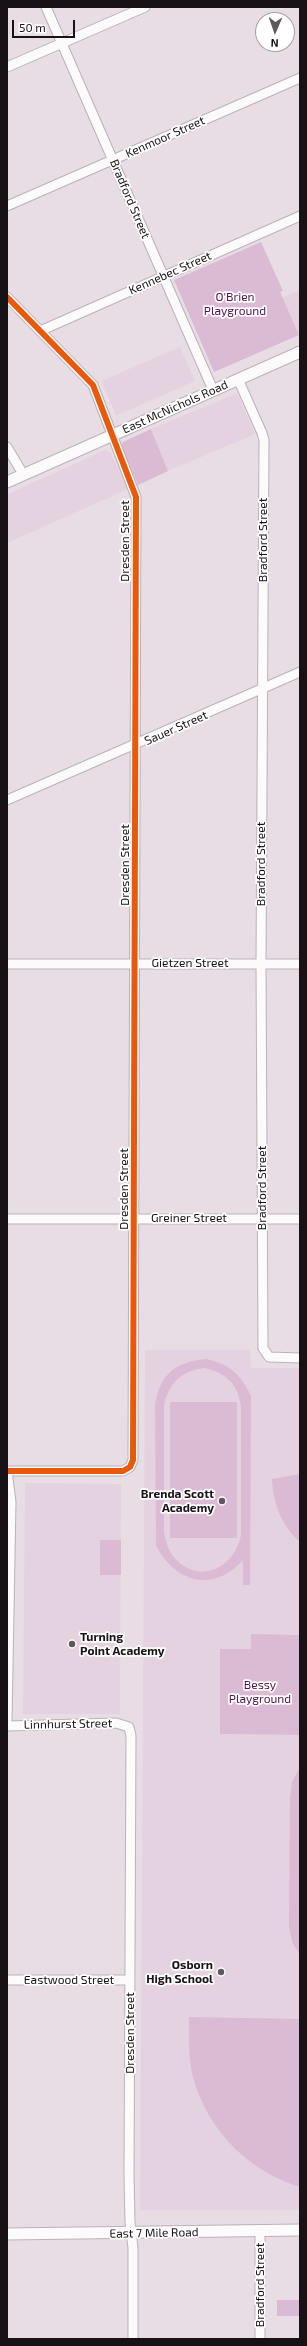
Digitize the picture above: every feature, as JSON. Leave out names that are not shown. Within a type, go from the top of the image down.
[{"type":"street","name":"Bradford Street","points":[[46,7],[213,390]]},
{"type":"street","points":[[7,67],[145,7]]},
{"type":"street","name":"Kenmoor Street","points":[[7,206],[300,78]]},
{"type":"street","name":"Kennebec Street","points":[[40,331],[300,216]]},
{"type":"street","name":"Dresden Street","points":[[7,297],[93,385],[136,496],[136,963],[133,1460],[130,1467],[123,1471],[7,1471]]},
{"type":"street","name":"East McNichols Road","points":[[7,482],[300,352]]},
{"type":"street","name":"Bradford Street","points":[[238,379],[264,440],[261,963],[263,1348],[265,1354],[273,1358],[300,1358]]},
{"type":"street","points":[[7,447],[23,474]]},
{"type":"street","name":"Sauer Street","points":[[7,800],[136,745],[300,672]]},
{"type":"street","name":"Gietzen Street","points":[[7,964],[300,964]]},
{"type":"street","name":"Greiner Street","points":[[7,1219],[300,1219]]},
{"type":"street","points":[[7,1471],[11,1502],[7,1720]]},
{"type":"street","name":"Linnhurst Street","points":[[7,1726],[116,1723],[129,1727]]},
{"type":"street","name":"Dresden Street","points":[[129,1727],[131,1736],[129,2183],[132,2233],[133,2339]]},
{"type":"street","name":"Eastwood Street","points":[[7,1980],[130,1980]]},
{"type":"street","name":"East 7 Mile Road","points":[[7,2234],[300,2230]]},
{"type":"street","name":"Bradford Street","points":[[260,2231],[260,2339]]},
{"type":"shaded area","points":[[300,290],[300,334],[299,335],[282,298]]},
{"type":"shaded area","points":[[180,347],[195,381],[116,416],[101,381]]},
{"type":"shaded area","points":[[235,394],[238,395],[255,434],[168,471],[151,429]]},
{"type":"shaded area","points":[[105,450],[111,453],[128,489],[7,543],[8,494]]},
{"type":"shaded area","points":[[145,1350],[250,1350],[251,1368],[300,1368],[300,1635],[251,1634],[251,1649],[221,1734],[300,1735],[300,2210],[140,2210]]},
{"type":"shaded area","name":"Turning Point Academy","points":[[25,1483],[121,1484],[120,1714],[23,1714]]},
{"type":"green space","name":"O'Brien Playground","points":[[261,242],[283,291],[280,292],[299,335],[214,372],[174,280]]},
{"type":"green space","points":[[151,429],[168,471],[138,485],[121,446],[123,442]]},
{"type":"green space","points":[[206,1359],[228,1367],[243,1382],[251,1396],[250,1585],[243,1585],[243,1560],[231,1571],[219,1577],[207,1580],[195,1579],[184,1575],[173,1568],[164,1558],[156,1545],[155,1406],[157,1395],[160,1386],[170,1372],[186,1363]],"holes":[[[204,1368],[212,1370],[230,1381],[238,1393],[240,1400],[241,1535],[235,1551],[225,1563],[214,1569],[201,1571],[189,1569],[177,1561],[169,1549],[164,1532],[164,1405],[169,1390],[177,1379],[196,1370]]]},
{"type":"green space","points":[[170,1402],[237,1402],[237,1538],[170,1538]]},
{"type":"green space","points":[[300,1474],[300,1542],[293,1535],[279,1513],[274,1497],[272,1479]]},
{"type":"green space","points":[[100,1540],[121,1540],[121,1575],[100,1575]]},
{"type":"green space","name":"Bessy Playground","points":[[251,1634],[300,1635],[300,1735],[220,1734],[220,1649],[251,1649]]},
{"type":"green space","points":[[300,1767],[300,1955],[292,1942],[289,1926],[290,1799],[292,1782]]},
{"type":"green space","points":[[189,2017],[300,2019],[300,2187],[282,2181],[250,2162],[223,2136],[212,2120],[203,2104],[193,2079],[190,2052]]},
{"type":"green space","points":[[277,2300],[300,2300],[300,2316],[277,2316]]},
{"type":"cycle path","points":[[7,297],[93,385],[136,497],[133,1460],[130,1467],[123,1471],[7,1471]]},
{"type":"place","name":"Brenda Scott Academy","points":[[222,1501]]},
{"type":"place","name":"Turning Point Academy","points":[[72,1644]]},
{"type":"place","name":"Osborn High School","points":[[221,1972]]}]
